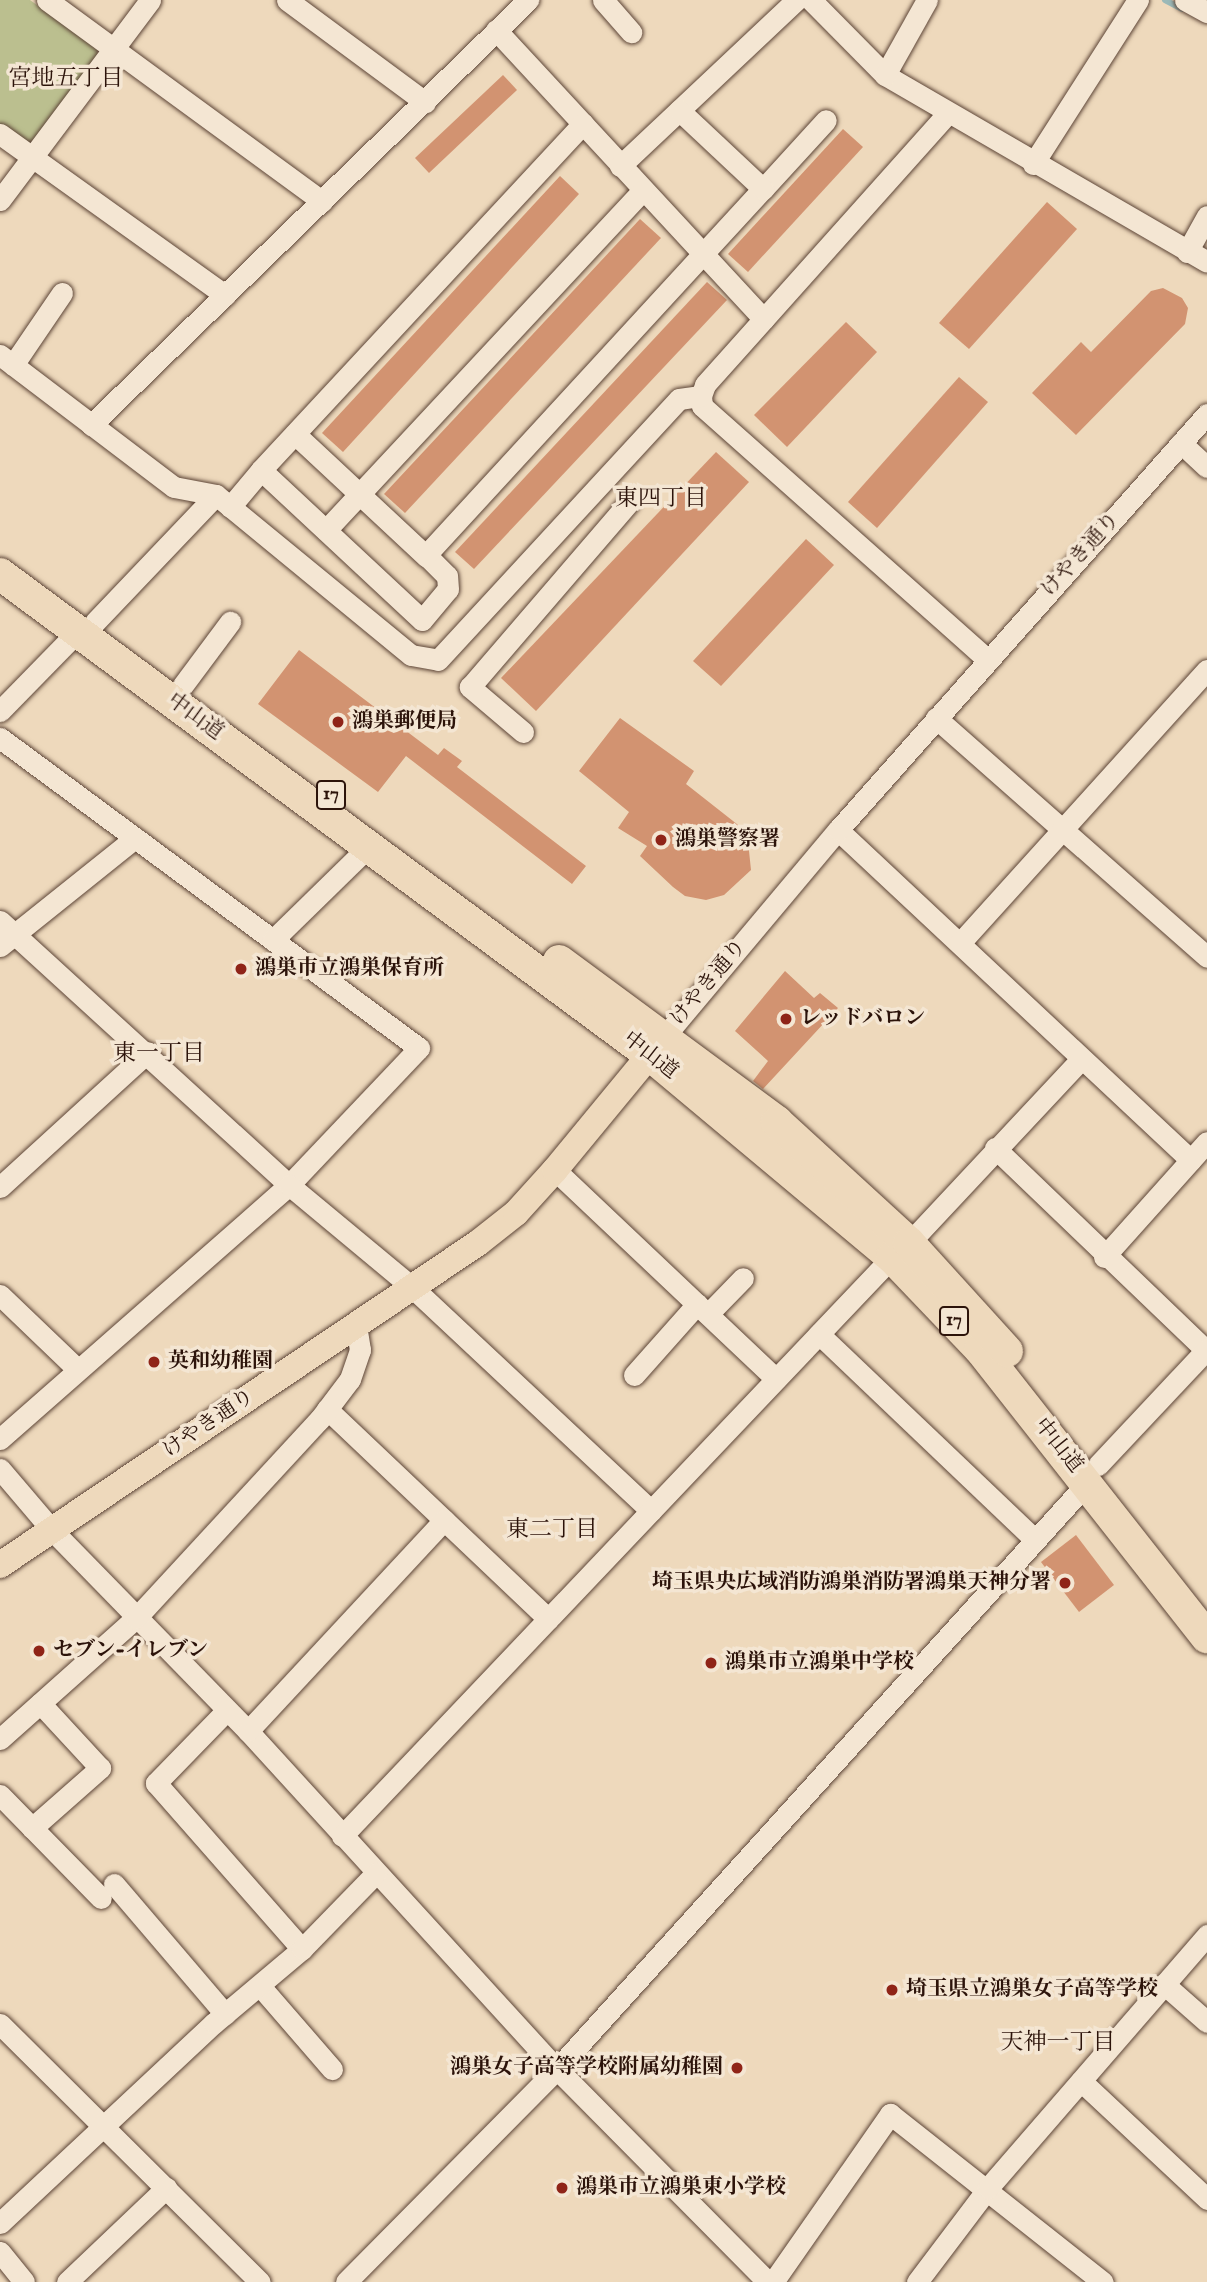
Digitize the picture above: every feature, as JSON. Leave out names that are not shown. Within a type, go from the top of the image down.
[{"type":"highway","name":"中山道","points":[[0,549],[86,627],[369,846],[657,1046],[777,1122],[901,1250],[980,1349],[1207,1604]]},
{"type":"highway","name":"中山道","points":[[0,573],[183,685],[657,1046]]},
{"type":"highway","name":"中山道","points":[[1093,1474],[1207,1637]]},
{"type":"main road","name":"けやき通り","points":[[0,1564],[413,1288],[516,1213],[657,1046]]},
{"type":"street","points":[[47,0],[322,201]]},
{"type":"street","points":[[0,200],[150,0]]},
{"type":"street","points":[[287,0],[425,102]]},
{"type":"street","points":[[603,0],[631,32]]},
{"type":"street","points":[[620,166],[796,0]]},
{"type":"street","points":[[811,0],[885,75],[947,114],[1207,262]]},
{"type":"street","points":[[885,75],[927,0]]},
{"type":"street","points":[[1033,163],[1138,0]]},
{"type":"street","points":[[1185,0],[1207,12]]},
{"type":"street","points":[[91,425],[425,102],[525,1]]},
{"type":"street","points":[[496,30],[764,319]]},
{"type":"street","points":[[679,110],[763,189]]},
{"type":"street","points":[[947,114],[705,385],[701,396],[702,406],[988,660]]},
{"type":"street","points":[[428,557],[826,120]]},
{"type":"street","points":[[0,711],[86,627],[223,501],[261,470],[583,124]]},
{"type":"street","points":[[0,134],[225,295]]},
{"type":"street","points":[[326,530],[643,190]]},
{"type":"street","points":[[1187,252],[1207,216]]},
{"type":"street","points":[[62,293],[7,360],[174,487],[223,501],[411,655],[438,660],[679,399],[701,396]]},
{"type":"street","name":"けやき通り","points":[[657,1046],[838,830],[1207,414]]},
{"type":"street","points":[[261,470],[422,620],[448,589],[447,576],[295,434]]},
{"type":"street","points":[[1181,443],[1207,467]]},
{"type":"street","points":[[523,732],[470,687],[629,502]]},
{"type":"street","points":[[554,535],[579,559]]},
{"type":"street","points":[[183,685],[230,622]]},
{"type":"street","points":[[960,943],[1207,670]]},
{"type":"street","points":[[936,718],[1207,957]]},
{"type":"street","points":[[0,738],[419,1048],[289,1185],[76,1368],[0,1439]]},
{"type":"street","points":[[838,830],[1191,1160]]},
{"type":"street","points":[[135,838],[5,934],[148,1052],[289,1185],[413,1288],[651,1511]]},
{"type":"street","points":[[273,940],[369,846]]},
{"type":"street","points":[[0,1187],[148,1052]]},
{"type":"street","points":[[342,1836],[1081,1059]]},
{"type":"street","points":[[1104,1257],[1207,1142]]},
{"type":"street","points":[[346,2282],[557,2069],[1207,1350],[1104,1257],[995,1148]]},
{"type":"street","points":[[555,1170],[776,1379]]},
{"type":"street","points":[[634,1375],[702,1309],[743,1278]]},
{"type":"street","points":[[0,1295],[76,1368]]},
{"type":"street","points":[[0,1739],[136,1618],[327,1409],[350,1379],[360,1350],[356,1326]]},
{"type":"street","points":[[820,1334],[1034,1539]]},
{"type":"street","points":[[327,1409],[548,1619]]},
{"type":"street","points":[[0,1469],[51,1529],[248,1731],[557,2069],[770,2282],[890,2115],[988,2188],[1103,2282]]},
{"type":"street","points":[[248,1731],[444,1520]]},
{"type":"street","points":[[32,1828],[100,1768],[40,1703]]},
{"type":"street","points":[[228,1710],[156,1783],[302,1949]]},
{"type":"street","points":[[0,1796],[32,1828],[107,1891],[225,2014]]},
{"type":"street","points":[[0,2223],[105,2129],[225,2014],[302,1949],[376,1873]]},
{"type":"street","points":[[917,2282],[988,2188],[1207,1935]]},
{"type":"street","points":[[1164,1984],[1207,2022]]},
{"type":"street","points":[[260,1986],[332,2069]]},
{"type":"street","points":[[0,2024],[260,2282]]},
{"type":"street","points":[[1081,2081],[1207,2199]]},
{"type":"street","points":[[67,2282],[166,2188]]},
{"type":"street","points":[[0,2252],[24,2282]]},
{"type":"green space","points":[[0,0],[30,0],[97,49],[98,57],[31,145],[0,126]]},
{"type":"building","points":[[503,75],[517,90],[429,173],[415,158]]},
{"type":"building","points":[[843,129],[863,147],[748,272],[728,254]]},
{"type":"building","points":[[560,176],[579,194],[343,452],[322,433]]},
{"type":"building","points":[[1047,202],[1077,229],[969,349],[939,323]]},
{"type":"building","points":[[640,219],[661,238],[405,513],[384,494]]},
{"type":"building","points":[[707,282],[727,300],[474,569],[455,552]]},
{"type":"building","points":[[1163,288],[1182,298],[1188,308],[1185,324],[1076,435],[1032,393],[1081,342],[1091,352],[1151,291]]},
{"type":"building","points":[[846,322],[877,352],[787,447],[754,415]]},
{"type":"building","points":[[959,377],[988,402],[877,528],[848,502]]},
{"type":"building","points":[[716,452],[749,482],[536,711],[501,678]]},
{"type":"building","points":[[806,539],[834,565],[721,686],[693,661]]},
{"type":"building","name":"鴻巣郵便局","points":[[299,650],[438,755],[444,748],[462,761],[457,767],[586,866],[572,884],[406,756],[378,792],[258,704]]},
{"type":"building","points":[[620,718],[694,771],[686,784],[747,832],[751,870],[724,895],[706,900],[685,896],[673,887],[640,856],[647,846],[618,828],[629,812],[579,771]]},
{"type":"building","name":"レッドバロン","points":[[785,971],[814,998],[820,993],[838,1008],[763,1089],[753,1081],[768,1061],[735,1031]]},
{"type":"building","points":[[1076,1535],[1114,1585],[1079,1612],[1041,1562]]},
{"type":"waterway","points":[[1165,0],[1182,9]]},
{"type":"place","name":"鴻巣郵便局","points":[[338,722]]},
{"type":"place","name":"鴻巣警察署","points":[[661,840]]},
{"type":"place","name":"鴻巣市立鴻巣保育所","points":[[241,969]]},
{"type":"place","name":"レッドバロン","points":[[786,1019]]},
{"type":"place","name":"英和幼稚園","points":[[154,1362]]},
{"type":"place","name":"埼玉県央広域消防鴻巣消防署鴻巣天神分署","points":[[1065,1583]]},
{"type":"place","name":"セブン-イレブン","points":[[39,1651]]},
{"type":"place","name":"鴻巣市立鴻巣中学校","points":[[711,1663]]},
{"type":"place","name":"埼玉県立鴻巣女子高等学校","points":[[892,1990]]},
{"type":"place","name":"鴻巣女子高等学校附属幼稚園","points":[[737,2068]]},
{"type":"place","name":"鴻巣市立鴻巣東小学校","points":[[562,2188]]},
{"type":"district","name":"宮地五丁目","points":[[66,79]]},
{"type":"district","name":"東四丁目","points":[[661,499]]},
{"type":"district","name":"東一丁目","points":[[159,1054]]},
{"type":"district","name":"東二丁目","points":[[552,1530]]},
{"type":"district","name":"天神一丁目","points":[[1058,2043]]}]
